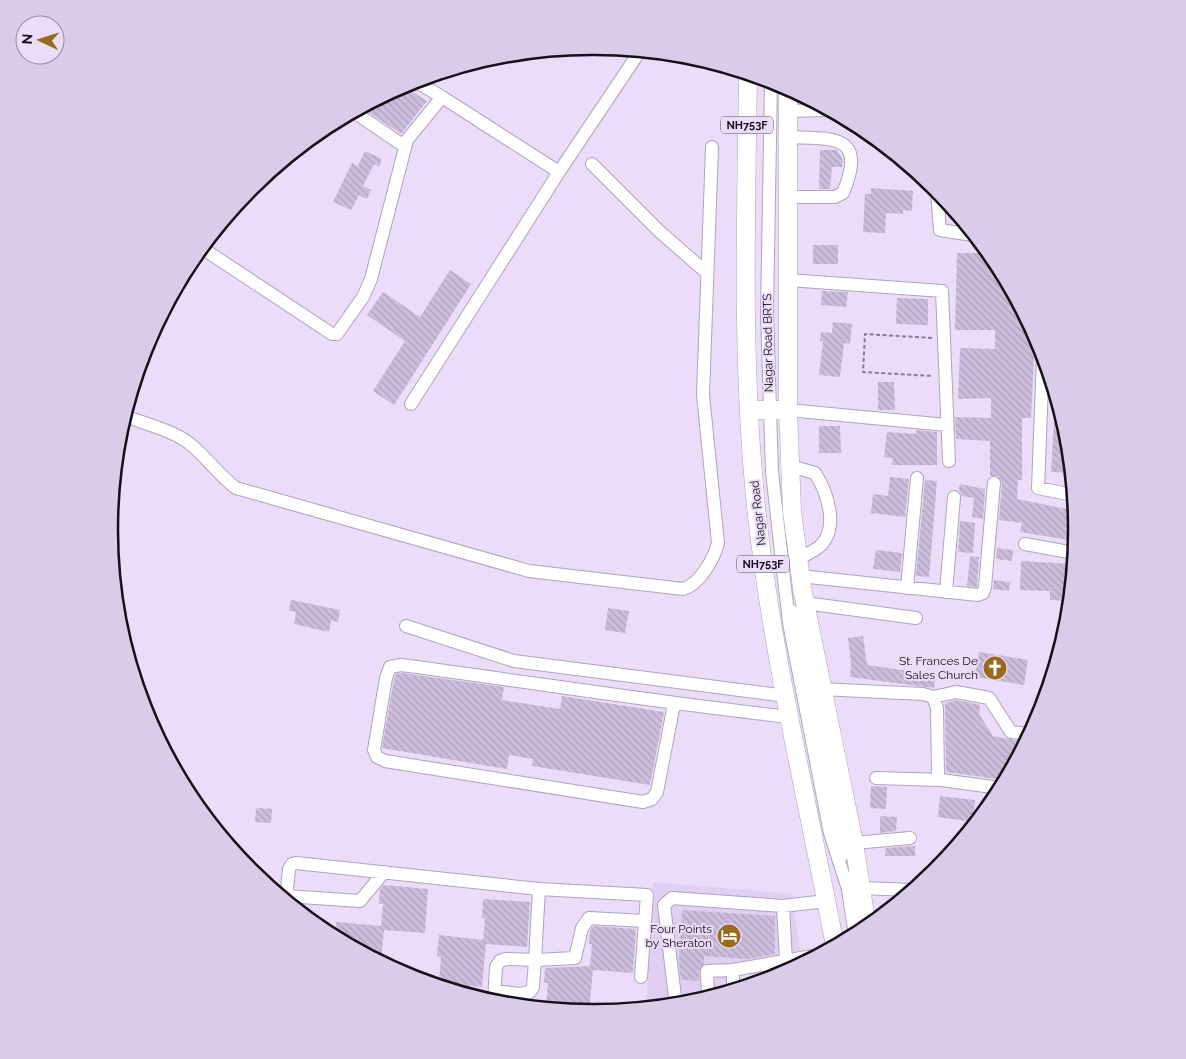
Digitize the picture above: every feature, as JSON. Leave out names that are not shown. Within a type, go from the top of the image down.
[{"type":"highway","name":"Nagar Road","points":[[748,81],[747,310],[750,410],[757,514],[767,594],[833,938]]},
{"type":"highway","name":"NH753F","points":[[788,97],[788,410],[792,510],[799,567],[796,604],[821,689],[854,843],[854,887],[865,919]]},
{"type":"highway","points":[[750,410],[788,410]]},
{"type":"street","points":[[411,404],[559,172],[636,57]]},
{"type":"street","points":[[424,86],[559,172]]},
{"type":"street","name":"Nagar Road BRTS","points":[[771,89],[767,313],[772,472],[779,552],[796,604],[797,620],[806,652],[838,821],[854,887],[855,925]]},
{"type":"street","points":[[208,252],[332,334],[337,334],[363,297],[371,279],[404,146],[442,97]]},
{"type":"street","points":[[788,111],[814,110]]},
{"type":"street","points":[[361,116],[404,146]]},
{"type":"street","points":[[787,197],[835,197],[843,193],[851,170],[849,152],[844,143],[837,139],[788,137]]},
{"type":"street","points":[[132,419],[178,436],[190,444],[224,479],[236,488],[529,571],[683,589],[690,588],[713,558],[718,543],[703,395],[712,147]]},
{"type":"street","points":[[592,164],[659,231],[707,273]]},
{"type":"street","points":[[938,204],[940,230],[963,233]]},
{"type":"street","points":[[788,280],[942,291],[949,461]]},
{"type":"street","points":[[1042,378],[1038,488],[1065,493]]},
{"type":"street","points":[[788,410],[947,425]]},
{"type":"street","points":[[790,466],[814,473],[824,487],[829,501],[829,526],[822,544],[799,567]]},
{"type":"street","points":[[906,588],[918,478]]},
{"type":"street","points":[[799,567],[906,588],[978,595],[982,593],[985,587],[994,483]]},
{"type":"street","points":[[946,592],[954,497]]},
{"type":"street","points":[[1025,544],[1067,552]]},
{"type":"street","points":[[796,604],[916,618]]},
{"type":"street","points":[[406,626],[514,661],[786,696]]},
{"type":"street","points":[[674,704],[657,792],[652,799],[643,802],[385,761],[377,757],[374,750],[386,678],[390,667],[401,665],[522,686],[790,717]]},
{"type":"street","points":[[821,689],[923,694],[933,697],[956,692],[989,698],[1011,732],[1022,733]]},
{"type":"street","points":[[933,697],[937,708],[938,776],[941,780]]},
{"type":"street","points":[[876,778],[941,780],[992,787]]},
{"type":"street","points":[[854,843],[910,838]]},
{"type":"street","points":[[287,892],[289,869],[292,864],[296,863],[539,889],[647,895],[641,977]]},
{"type":"street","points":[[295,898],[360,901],[384,872]]},
{"type":"street","points":[[854,887],[902,889]]},
{"type":"street","points":[[502,995],[530,992],[533,987],[539,889]]},
{"type":"street","points":[[675,997],[664,905],[667,900],[672,898],[783,906],[826,901]]},
{"type":"street","points":[[783,906],[786,961]]},
{"type":"street","points":[[494,994],[496,967],[500,961],[506,959],[575,958],[582,928],[589,918],[645,921]]},
{"type":"street","points":[[708,990],[707,971],[734,970],[793,960]]},
{"type":"street","points":[[733,983],[734,970]]},
{"type":"path","points":[[935,338],[865,334],[863,372],[933,377],[934,357],[944,357]]},
{"type":"shaded area","name":"Four Points by Sheraton","points":[[653,882],[792,894],[801,956],[778,967],[737,973],[738,982],[716,988],[646,1001]]},
{"type":"building","points":[[411,91],[427,101],[401,134],[368,112]]},
{"type":"building","points":[[820,150],[837,150],[843,160],[842,167],[832,167],[830,189],[819,189]]},
{"type":"building","points":[[365,151],[382,159],[379,167],[374,164],[363,186],[371,190],[367,199],[359,195],[351,210],[333,202],[352,163],[358,166]]},
{"type":"building","points":[[871,188],[913,191],[912,211],[903,210],[903,214],[886,213],[885,233],[863,232],[865,194],[871,194]]},
{"type":"building","points":[[813,245],[838,245],[838,264],[813,264]]},
{"type":"building","points":[[957,253],[978,253],[1004,292],[1019,320],[1034,356],[1031,418],[1022,418],[1022,480],[1018,480],[1017,499],[1067,509],[1067,540],[1020,532],[1022,523],[999,520],[1002,483],[998,476],[990,476],[990,441],[956,439],[955,417],[991,418],[991,398],[958,399],[960,348],[995,349],[995,330],[955,330]]},
{"type":"building","points":[[450,270],[471,284],[394,405],[373,391],[405,341],[367,315],[383,292],[420,317]]},
{"type":"building","points":[[822,291],[848,292],[846,307],[821,305]]},
{"type":"building","points":[[897,298],[928,299],[928,325],[896,324]]},
{"type":"building","points":[[833,322],[852,324],[850,344],[844,343],[840,377],[819,375],[823,341],[820,341],[821,332],[832,333]]},
{"type":"building","points":[[878,382],[894,382],[895,410],[878,410]]},
{"type":"building","points":[[1054,420],[1063,473],[1051,472]]},
{"type":"building","points":[[819,426],[840,426],[841,453],[819,453]]},
{"type":"building","points":[[916,430],[937,432],[937,465],[892,465],[893,458],[884,457],[887,432],[916,434]]},
{"type":"building","points":[[890,477],[909,479],[905,517],[871,513],[873,494],[888,496]]},
{"type":"building","points":[[925,480],[937,481],[929,577],[916,576]]},
{"type":"building","points":[[960,484],[985,489],[983,519],[972,517],[974,498],[962,496],[959,490]]},
{"type":"building","points":[[960,521],[975,523],[973,553],[958,552]]},
{"type":"building","points":[[997,548],[1013,550],[1012,561],[996,559]]},
{"type":"building","points":[[876,550],[902,553],[900,572],[873,569]]},
{"type":"building","points":[[970,556],[979,557],[977,587],[967,586]]},
{"type":"building","points":[[1021,561],[1066,564],[1061,601],[1050,600],[1050,591],[1020,590]]},
{"type":"building","points":[[994,580],[1010,582],[1009,591],[993,589]]},
{"type":"building","points":[[291,600],[340,610],[338,622],[331,620],[329,632],[294,624],[296,612],[289,611]]},
{"type":"building","points":[[608,608],[629,611],[625,633],[605,630]]},
{"type":"building","points":[[863,636],[867,665],[936,675],[934,688],[850,677],[851,664],[848,638]]},
{"type":"building","points":[[979,652],[1028,660],[1024,685],[975,677]]},
{"type":"building","points":[[401,673],[504,687],[502,700],[560,709],[562,696],[664,712],[650,785],[532,766],[533,759],[509,755],[507,769],[382,748],[394,680],[396,674]]},
{"type":"building","points":[[956,700],[980,705],[979,714],[993,736],[1018,741],[997,779],[946,772],[945,703]]},
{"type":"building","points":[[871,786],[887,787],[886,809],[870,808]]},
{"type":"building","points":[[940,796],[975,800],[974,811],[967,821],[938,817]]},
{"type":"building","points":[[256,808],[272,809],[271,823],[255,822]]},
{"type":"building","points":[[880,816],[897,817],[896,831],[880,833]]},
{"type":"building","points":[[915,846],[915,856],[885,856],[886,848]]},
{"type":"building","points":[[384,885],[428,889],[425,933],[384,930],[382,954],[336,928],[336,922],[381,926],[383,904],[379,904],[380,889]]},
{"type":"building","points":[[483,899],[530,902],[527,947],[486,944],[482,987],[460,985],[439,979],[441,957],[437,956],[439,935],[483,940],[485,918],[482,918]]},
{"type":"building","name":"Four Points by Sheraton","points":[[682,910],[775,916],[775,954],[748,959],[704,956],[704,964],[699,971],[699,981],[681,980],[679,961]]},
{"type":"building","points":[[593,926],[636,929],[633,973],[593,970],[590,1004],[547,1002],[548,983],[544,983],[545,968],[590,966],[592,944],[589,944],[590,931]]},
{"type":"place","name":"St. Frances De Sales Church","points":[[995,668]]},
{"type":"place","name":"Four Points by Sheraton","points":[[729,936]]}]
